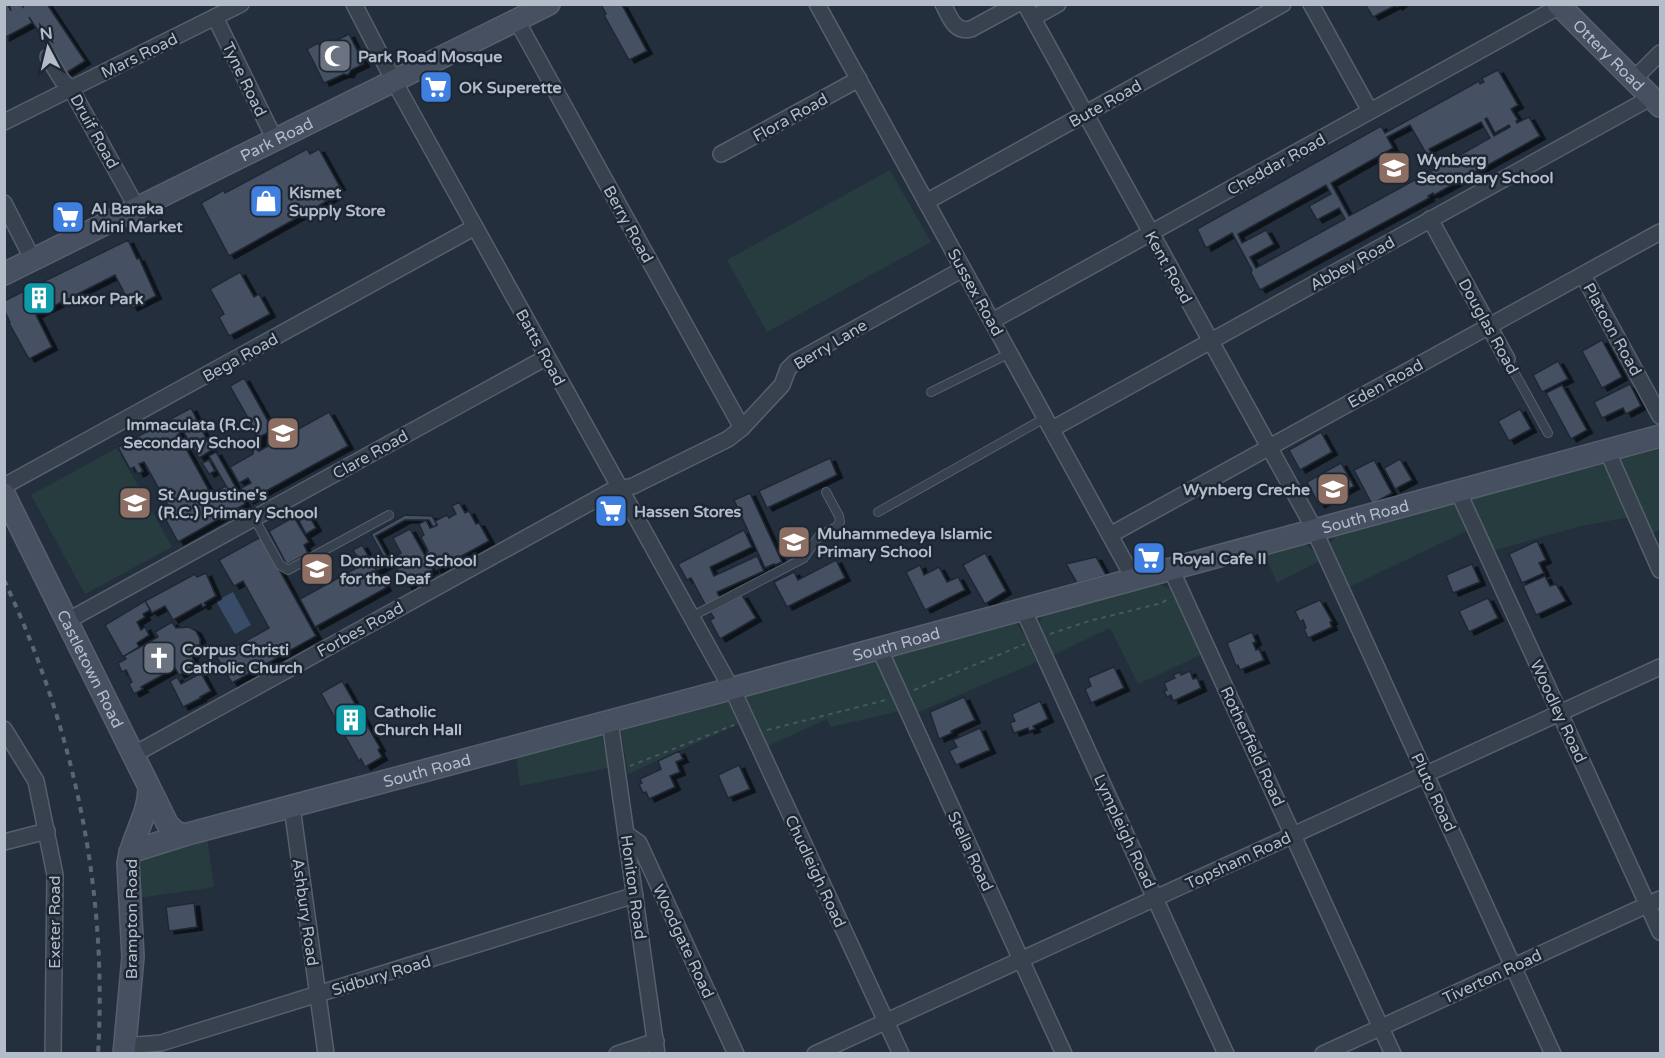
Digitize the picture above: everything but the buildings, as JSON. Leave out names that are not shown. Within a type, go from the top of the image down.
[{"type":"street","name":"Mars Road","points":[[4,122],[241,4]]},
{"type":"street","name":"Batts Road","points":[[354,4],[394,81],[731,688]]},
{"type":"street","name":"Park Road","points":[[4,274],[549,4]]},
{"type":"street","name":"Sussex Road","points":[[817,4],[1134,579]]},
{"type":"street","points":[[943,4],[956,27],[964,30],[971,29],[1017,4]]},
{"type":"street","name":"Kent Road","points":[[1025,4],[1314,530]]},
{"type":"street","points":[[1033,18],[1058,4]]},
{"type":"street","name":"Bute Road","points":[[926,202],[1283,4]]},
{"type":"street","points":[[1311,4],[1370,111]]},
{"type":"street","name":"Cheddar Road","points":[[992,321],[1559,5]]},
{"type":"street","name":"Ottery Road","points":[[1559,5],[1656,101]]},
{"type":"street","name":"Tyne Road","points":[[215,17],[274,140]]},
{"type":"street","name":"Berry Road","points":[[516,21],[742,428]]},
{"type":"street","points":[[1635,78],[1660,53]]},
{"type":"street","name":"Druif Road","points":[[48,57],[62,80],[71,89],[137,208]]},
{"type":"street","name":"Flora Road","points":[[721,154],[859,79]]},
{"type":"street","name":"Abbey Road","points":[[1048,424],[1210,341],[1430,219],[1656,101]]},
{"type":"street","points":[[4,203],[33,260]]},
{"type":"street","name":"Douglas Road","points":[[1430,219],[1507,359]]},
{"type":"street","name":"Bega Road","points":[[4,486],[475,227]]},
{"type":"street","name":"Eden Road","points":[[1110,535],[1660,232]]},
{"type":"street","name":"Berry Lane","points":[[620,490],[709,450],[742,428],[782,385],[788,369],[795,362],[963,269]]},
{"type":"street","name":"Platoon Road","points":[[1583,275],[1660,416]]},
{"type":"street","name":"Clare Road","points":[[67,621],[547,357]]},
{"type":"street","name":"South Road","points":[[130,852],[184,835],[1660,436]]},
{"type":"street","points":[[1607,450],[1660,570]]},
{"type":"street","name":"Forbes Road","points":[[133,755],[610,491],[620,490]]},
{"type":"street","name":"Woodley Road","points":[[1458,491],[1560,713],[1654,902],[1660,932]]},
{"type":"street","name":"Castletown Road","points":[[4,494],[168,825],[184,835]]},
{"type":"street","name":"Pluto Road","points":[[1314,530],[1553,1053]]},
{"type":"street","name":"Rotherfield Road","points":[[1171,569],[1393,1053]]},
{"type":"street","name":"Lympleigh Road","points":[[1023,609],[1226,1053]]},
{"type":"street","name":"Stella Road","points":[[879,648],[1064,1053]]},
{"type":"street","name":"Topsham Road","points":[[815,1053],[1660,667]]},
{"type":"street","name":"Chudleigh Road","points":[[731,688],[901,1053]]},
{"type":"street","name":"Honiton Road","points":[[610,721],[657,1047]]},
{"type":"street","name":"Exeter Road","points":[[4,729],[34,776],[56,882],[53,1053]]},
{"type":"street","name":"Brampton Road","points":[[125,1050],[134,957],[128,873],[130,852],[149,801],[149,788]]},
{"type":"street","name":"Ashbury Road","points":[[292,807],[326,1053]]},
{"type":"street","points":[[4,842],[47,831]]},
{"type":"street","name":"Woodgate Road","points":[[626,834],[639,843],[736,1053]]},
{"type":"street","name":"Sidbury Road","points":[[125,1050],[161,1043],[635,895]]},
{"type":"street","name":"Tiverton Road","points":[[1323,1053],[1654,902]]},
{"type":"street","points":[[617,1053],[657,1047]]},
{"type":"lane","points":[[931,392],[1010,353]]},
{"type":"lane","name":"Douglas Road","points":[[1507,359],[1548,434]]},
{"type":"lane","points":[[878,512],[1048,424]]},
{"type":"lane","points":[[691,617],[804,558],[819,536],[836,527],[840,522],[826,492]]},
{"type":"lane","points":[[254,518],[280,565],[288,570],[389,515]]},
{"type":"green space","points":[[890,170],[931,242],[767,332],[727,260]]},
{"type":"green space","points":[[1660,445],[1660,530],[1650,534],[1617,457]]},
{"type":"green space","points":[[117,448],[172,547],[85,594],[31,495]]},
{"type":"green space","points":[[1604,461],[1630,517],[1581,526],[1492,551],[1471,504],[1472,495]]},
{"type":"green space","points":[[1452,502],[1456,504],[1469,530],[1347,588],[1328,547],[1334,536]]},
{"type":"green space","points":[[1303,542],[1314,551],[1316,550],[1321,560],[1277,583],[1264,553]]},
{"type":"green space","points":[[1156,583],[1168,588],[1173,587],[1203,654],[1138,684],[1110,628],[1051,656],[1036,622],[1039,623],[1043,614]]},
{"type":"green space","points":[[1016,622],[1037,662],[914,714],[892,659],[894,654]]},
{"type":"green space","points":[[875,660],[900,711],[831,727],[827,719],[766,747],[745,700],[745,695]]},
{"type":"green space","points":[[729,700],[741,723],[628,774],[621,729]]},
{"type":"green space","points":[[602,733],[608,768],[520,786],[516,756]]},
{"type":"green space","points":[[207,837],[214,887],[138,898],[138,863],[140,860]]},
{"type":"water","points":[[233,592],[251,625],[235,634],[216,601]]},
{"type":"railway","points":[[4,580],[29,636],[50,693],[81,811],[91,871],[97,932],[100,993],[98,1054]]},
{"type":"place","name":"Park Road Mosque","points":[[335,56]]},
{"type":"place","name":"OK Superette","points":[[436,87]]},
{"type":"place","name":"Wynberg Secondary School","points":[[1394,168]]},
{"type":"place","name":"Kismet Supply Store","points":[[266,201]]},
{"type":"place","name":"Al Baraka Mini Market","points":[[68,217]]},
{"type":"place","name":"Luxor Park","points":[[39,298]]},
{"type":"place","name":"Immaculata (R.C.) Secondary School","points":[[283,433]]},
{"type":"place","name":"Wynberg Creche","points":[[1333,489]]},
{"type":"place","name":"St Augustine's (R.C.) Primary School","points":[[135,503]]},
{"type":"place","name":"Hassen Stores","points":[[611,511]]},
{"type":"place","name":"Muhammedeya Islamic Primary School","points":[[794,542]]},
{"type":"place","name":"Royal Cafe II","points":[[1149,558]]},
{"type":"place","name":"Dominican School for the Deaf","points":[[317,569]]},
{"type":"place","name":"Corpus Christi Catholic Church","points":[[159,658]]},
{"type":"place","name":"Catholic Church Hall","points":[[351,720]]}]
